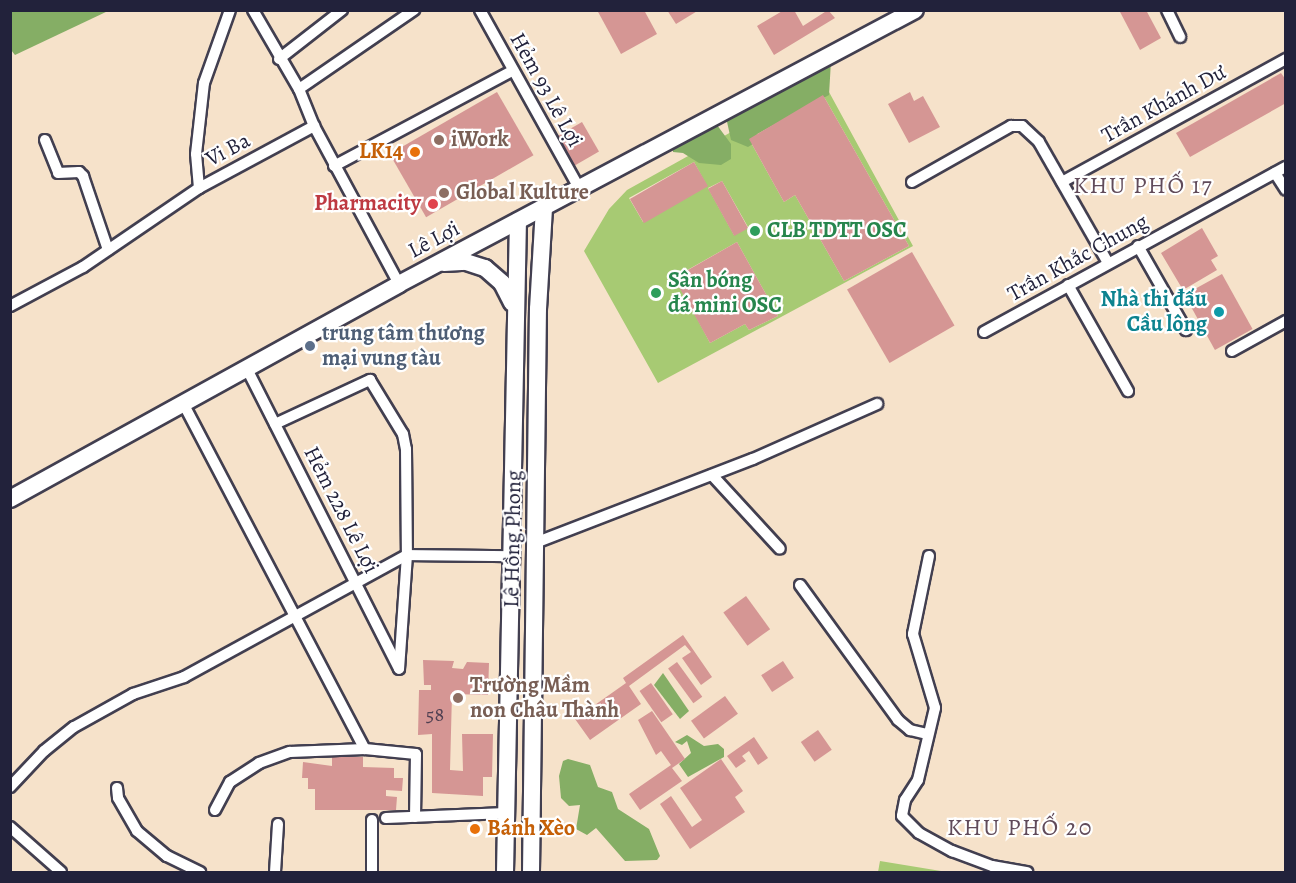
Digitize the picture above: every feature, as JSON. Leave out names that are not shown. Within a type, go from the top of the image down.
[{"type":"main road","name":"Lê Lợi","points":[[10,499],[399,284],[915,10]]},
{"type":"main road","name":"Lê Hồng Phong","points":[[531,873],[540,281],[544,207]]},
{"type":"main road","name":"Lê Hồng Phong","points":[[505,873],[514,310],[518,221]]},
{"type":"main road","points":[[431,267],[454,262],[481,266],[502,283],[514,310]]},
{"type":"main road","points":[[515,278],[540,281]]},
{"type":"main road","points":[[510,556],[535,549]]},
{"type":"main road","points":[[506,820],[531,826]]},
{"type":"street","points":[[199,188],[196,154],[204,83],[230,10]]},
{"type":"street","points":[[253,10],[279,59],[299,89],[334,166],[399,284]]},
{"type":"street","points":[[279,59],[342,10]]},
{"type":"street","points":[[299,89],[414,10]]},
{"type":"street","name":"Hẻm 93 Lê Lợi","points":[[480,10],[579,189]]},
{"type":"street","points":[[1167,10],[1180,37]]},
{"type":"street","name":"Trần Khánh Dư","points":[[1062,182],[1286,59]]},
{"type":"street","points":[[334,166],[512,71]]},
{"type":"street","points":[[912,182],[1017,124],[1034,134],[1108,263]]},
{"type":"street","name":"Vi Ba","points":[[10,306],[108,250],[199,188],[314,126]]},
{"type":"street","points":[[45,140],[59,174],[79,172],[83,176],[108,250]]},
{"type":"street","points":[[1280,170],[1286,190]]},
{"type":"street","name":"Trần Khắc Chung","points":[[984,332],[1280,170]]},
{"type":"street","points":[[1138,246],[1186,330]]},
{"type":"street","points":[[1068,285],[1128,391]]},
{"type":"street","points":[[1232,351],[1286,321]]},
{"type":"street","name":"Hẻm 228 Lê Lợi","points":[[247,369],[399,669],[407,555]]},
{"type":"street","points":[[275,424],[370,380],[403,434],[406,449],[407,555]]},
{"type":"street","points":[[183,403],[366,749]]},
{"type":"street","points":[[535,549],[877,404]]},
{"type":"street","points":[[712,475],[780,549]]},
{"type":"street","points":[[10,787],[44,751],[74,727],[133,694],[184,677],[407,555],[510,556]]},
{"type":"street","points":[[929,556],[913,634],[935,708],[918,780],[905,800],[902,816],[919,833],[992,866],[1028,873]]},
{"type":"street","points":[[800,585],[898,720],[910,730],[928,734]]},
{"type":"street","points":[[215,810],[230,782],[259,763],[290,752],[366,749],[416,754],[415,817]]},
{"type":"street","points":[[117,788],[118,798],[137,831],[167,856],[200,873]]},
{"type":"street","points":[[386,818],[506,820]]},
{"type":"street","points":[[372,820],[372,873]]},
{"type":"street","points":[[275,873],[278,824]]},
{"type":"street","points":[[10,827],[61,873]]},
{"type":"green space","points":[[11,10],[108,11],[15,55],[11,50]]},
{"type":"green space","points":[[831,61],[829,95],[757,134],[756,142],[748,147],[731,140],[724,108],[732,100],[766,79]]},
{"type":"green space","points":[[823,81],[913,246],[658,383],[584,251],[609,209],[627,190]],"holes":[[[823,95],[909,246],[844,281],[795,195],[784,202],[749,139]],[[694,162],[707,186],[643,222],[629,198]],[[722,181],[748,227],[734,235],[708,188]],[[737,242],[778,316],[749,330],[745,324],[710,343],[675,277]]]},
{"type":"green space","points":[[717,125],[731,144],[731,159],[721,165],[699,163],[683,153],[673,152],[673,144]]},
{"type":"green space","points":[[663,673],[689,711],[680,719],[654,685]]},
{"type":"green space","points":[[687,735],[704,746],[718,744],[724,749],[724,757],[688,777],[679,764],[691,753],[687,741],[682,745],[675,742]]},
{"type":"green space","points":[[568,759],[590,765],[598,787],[612,792],[618,809],[649,829],[660,856],[657,860],[625,861],[596,828],[587,835],[576,829],[580,805],[569,806],[561,798],[559,776],[563,761]]},
{"type":"green space","points":[[880,861],[947,872],[878,872]]},
{"type":"building","points":[[597,10],[644,10],[657,34],[621,54]]},
{"type":"building","points":[[667,10],[699,10],[676,24]]},
{"type":"building","points":[[784,10],[794,10],[803,26],[828,10],[835,18],[774,55],[757,26]]},
{"type":"building","points":[[1119,10],[1146,10],[1161,38],[1140,50]]},
{"type":"building","points":[[1281,73],[1286,80],[1286,103],[1190,157],[1176,133]]},
{"type":"building","points":[[497,92],[534,155],[426,217],[390,154]]},
{"type":"building","points":[[910,92],[914,101],[923,96],[940,127],[909,143],[888,104]]},
{"type":"building","points":[[823,95],[909,246],[844,281],[795,195],[784,202],[749,139]]},
{"type":"building","points":[[582,122],[599,151],[572,167],[555,138]]},
{"type":"building","points":[[694,162],[708,186],[644,223],[630,199]]},
{"type":"building","points":[[722,181],[748,228],[734,236],[708,189]]},
{"type":"building","points":[[1202,228],[1218,256],[1211,260],[1217,270],[1183,290],[1161,253]]},
{"type":"building","points":[[737,242],[778,316],[749,330],[745,324],[710,343],[674,278]]},
{"type":"building","points":[[912,252],[954,326],[890,363],[847,290]]},
{"type":"building","name":"Nhà thi đấu Cầu lông","points":[[1222,274],[1253,329],[1215,350],[1184,295]]},
{"type":"building","points":[[746,596],[770,629],[747,646],[723,612]]},
{"type":"building","points":[[683,635],[712,677],[701,685],[682,658],[691,652],[685,645],[629,686],[641,704],[590,740],[575,719],[626,683],[623,678]]},
{"type":"building","name":"Trường Mầm non Châu Thành","points":[[423,660],[454,661],[452,668],[463,669],[467,662],[489,663],[488,695],[452,694],[450,770],[463,771],[462,734],[493,734],[492,777],[483,777],[483,796],[432,793],[432,734],[418,735],[419,690],[431,690],[431,685],[424,685]]},
{"type":"building","points":[[783,661],[794,678],[772,692],[761,675]]},
{"type":"building","points":[[677,662],[702,697],[693,703],[668,668]]},
{"type":"building","points":[[651,683],[673,714],[661,722],[640,691]]},
{"type":"building","points":[[725,696],[738,714],[704,738],[691,721]]},
{"type":"building","points":[[652,711],[685,759],[672,768],[682,781],[640,810],[629,794],[671,765],[661,751],[656,755],[638,720]]},
{"type":"building","points":[[818,730],[832,750],[815,762],[801,742]]},
{"type":"building","points":[[754,737],[768,758],[758,765],[749,751],[742,756],[746,761],[736,768],[727,756]]},
{"type":"building","points":[[332,756],[363,757],[363,767],[394,768],[394,778],[403,778],[402,791],[386,790],[386,796],[397,797],[396,810],[315,810],[315,789],[308,789],[308,778],[302,778],[303,762],[332,766]]},
{"type":"building","points":[[721,759],[743,791],[735,797],[745,812],[690,849],[660,804],[671,796],[692,827],[702,820],[680,788]]},
{"type":"place","name":"iWork","points":[[439,140]]},
{"type":"place","name":"LK14","points":[[415,152]]},
{"type":"place","name":"Global Kulture","points":[[444,193]]},
{"type":"place","name":"Pharmacity","points":[[433,204]]},
{"type":"place","name":"CLB TDTT OSC","points":[[755,231]]},
{"type":"place","name":"Sân bóng đá mini OSC","points":[[656,293]]},
{"type":"place","name":"Nhà thi đấu Cầu lông","points":[[1219,312]]},
{"type":"place","name":"trung tâm thương mại vung tàu","points":[[310,346]]},
{"type":"place","name":"Trường Mầm non Châu Thành","points":[[458,698]]},
{"type":"place","name":"Bánh Xèo","points":[[475,829]]},
{"type":"district","name":"KHU PHỐ 17","points":[[1143,186]]},
{"type":"district","name":"KHU PHỐ 20","points":[[1020,828]]}]
